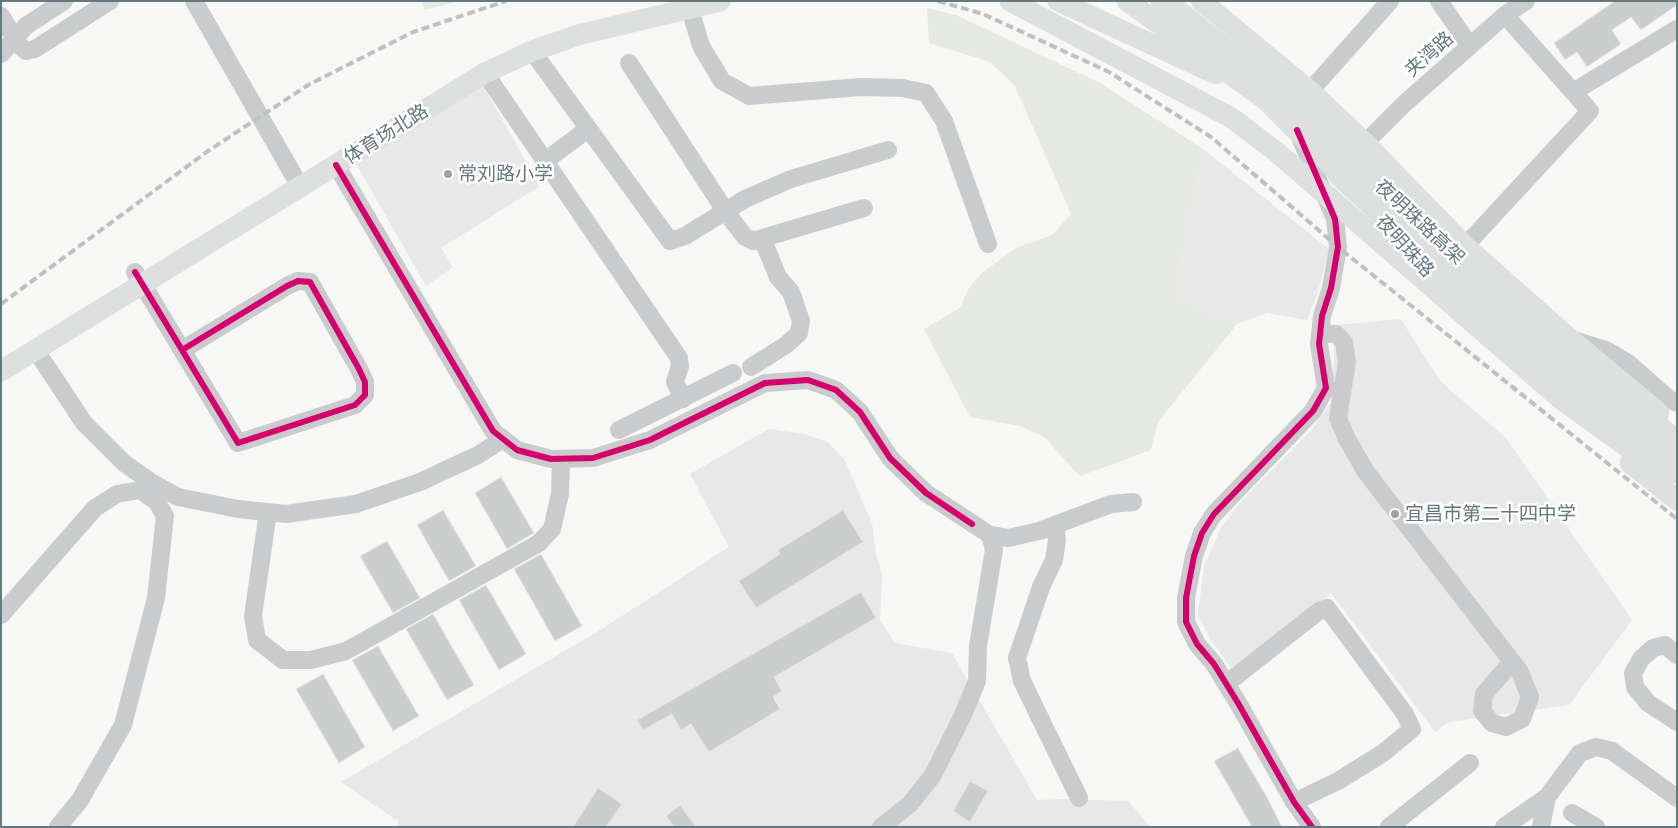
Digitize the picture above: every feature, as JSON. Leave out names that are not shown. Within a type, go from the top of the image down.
[{"type":"highway","name":"夜明珠路高架","points":[[1163,1],[1292,104],[1455,254],[1579,364],[1677,443]]},
{"type":"highway","name":"夜明珠路高架","points":[[1340,174],[1532,352],[1677,471]]},
{"type":"main road","name":"体育场北路","points":[[1,371],[294,176],[459,72],[524,40],[582,21],[629,10],[720,1]]},
{"type":"main road","points":[[689,5],[731,1]]},
{"type":"main road","points":[[1010,1],[1232,118],[1279,154],[1562,400],[1677,482]]},
{"type":"main road","points":[[1058,1],[1250,89]]},
{"type":"main road","points":[[1068,1],[1143,39],[1169,47],[1170,38],[1164,27]]},
{"type":"main road","name":"夜明珠路","points":[[1127,1],[1266,100],[1340,174],[1422,268],[1634,468],[1677,500]]},
{"type":"main road","points":[[1139,1],[1220,46]]},
{"type":"main road","points":[[1201,1],[1310,92],[1365,143],[1465,246],[1570,339],[1677,428]]},
{"type":"main road","name":"体育场北路","points":[[1,355],[336,165],[485,73],[532,51],[578,35],[689,5]]},
{"type":"street","points":[[1,54],[26,26],[64,1]]},
{"type":"street","points":[[1,16],[15,39],[26,51],[35,49],[110,1]]},
{"type":"street","points":[[194,1],[294,176]]},
{"type":"street","points":[[1310,92],[1390,1]]},
{"type":"street","points":[[1439,1],[1470,46]]},
{"type":"street","name":"夹湾路","points":[[1365,143],[1404,104],[1505,14],[1526,1]]},
{"type":"street","points":[[689,5],[701,46],[722,81],[749,96],[861,87],[903,88],[926,93],[944,121],[988,244]]},
{"type":"street","points":[[1465,246],[1590,111],[1505,14]]},
{"type":"street","points":[[1573,92],[1677,29]]},
{"type":"street","points":[[532,51],[670,241],[685,236],[745,199],[791,179],[888,150]]},
{"type":"street","points":[[629,63],[726,212],[745,237],[753,241],[864,208]]},
{"type":"street","points":[[485,73],[679,358],[680,366],[675,382],[683,399]]},
{"type":"street","points":[[545,161],[588,129]]},
{"type":"street","points":[[1296,130],[1335,219],[1338,247],[1331,288],[1322,316],[1319,344],[1326,388],[1313,411],[1214,514],[1202,533],[1194,556],[1186,598],[1186,622],[1197,644],[1226,684],[1294,802],[1312,827]]},
{"type":"street","points":[[336,165],[493,431],[517,450],[551,459],[593,458],[650,440],[765,384],[808,380],[836,390],[860,412],[890,458],[926,493],[990,535],[1008,538],[1055,525],[1111,504],[1133,502]]},
{"type":"street","points":[[751,367],[786,345],[799,333],[801,321],[791,292],[778,277],[762,238]]},
{"type":"street","points":[[139,278],[182,350],[238,443],[355,405],[365,395],[366,382],[310,282],[298,280],[182,350]]},
{"type":"street","points":[[1320,333],[1336,334],[1344,342],[1347,362],[1338,418],[1347,439],[1366,472],[1512,662]]},
{"type":"street","points":[[1570,339],[1606,350],[1628,363],[1669,399],[1677,403]]},
{"type":"street","points":[[35,349],[84,423],[124,463],[151,482],[178,497],[238,509],[286,514],[356,504],[420,482],[478,455],[503,438]]},
{"type":"street","points":[[619,430],[733,373]]},
{"type":"street","points":[[268,512],[253,616],[257,640],[284,660],[311,660],[346,651],[539,543],[552,529],[560,494],[561,458]]},
{"type":"street","points":[[1,615],[95,508],[117,494],[140,490],[157,502],[165,516],[156,598],[123,725],[80,800],[58,827]]},
{"type":"street","points":[[1055,525],[1057,540],[1054,560],[1041,587],[1017,658],[1026,690],[1079,798]]},
{"type":"street","points":[[881,827],[910,804],[933,775],[962,717],[976,681],[978,646],[994,550],[990,535]]},
{"type":"street","points":[[1226,684],[1319,611],[1327,608],[1405,714],[1412,729],[1383,753],[1338,781],[1294,802]]},
{"type":"street","points":[[1677,656],[1665,645],[1653,648],[1641,659],[1633,673],[1635,687],[1648,703],[1677,722]]},
{"type":"street","points":[[1504,827],[1546,797],[1580,753],[1596,747],[1612,751],[1677,798]]},
{"type":"street","points":[[1389,827],[1470,763]]},
{"type":"street","points":[[1541,827],[1546,797]]},
{"type":"street","points":[[1572,813],[1596,827]]},
{"type":"shaded area","points":[[422,1],[459,1],[425,10]]},
{"type":"shaded area","points":[[927,8],[956,15],[1100,83],[1203,149],[1175,295],[1237,324],[1158,422],[1151,450],[1080,476],[1044,437],[1020,426],[970,417],[924,329],[960,308],[969,288],[982,273],[1016,248],[1052,235],[1071,214],[1015,86],[990,62],[929,43]]},
{"type":"shaded area","name":"常刘路小学","points":[[482,84],[540,186],[441,248],[453,267],[426,286],[355,162]]},
{"type":"shaded area","points":[[1203,149],[1329,249],[1317,295],[1307,320],[1267,313],[1237,324],[1175,295]]},
{"type":"shaded area","name":"宜昌市第二十四中学","points":[[1401,319],[1440,381],[1506,438],[1632,620],[1569,705],[1449,722],[1435,732],[1331,593],[1233,671],[1211,640],[1198,615],[1204,566],[1221,528],[1243,499],[1311,431],[1331,402],[1336,325]]},
{"type":"shaded area","points":[[769,429],[805,434],[827,442],[844,459],[872,523],[876,555],[882,574],[880,621],[895,643],[952,653],[1037,800],[1128,801],[1151,827],[397,827],[399,822],[341,782],[597,632],[729,547],[690,474]]},
{"type":"building","points":[[1615,1],[1677,1],[1677,5],[1641,30],[1631,17],[1612,30],[1621,44],[1587,67],[1577,52],[1565,60],[1554,43]]},
{"type":"building","points":[[501,477],[534,533],[507,549],[475,493]]},
{"type":"building","points":[[443,510],[476,566],[449,581],[417,525]]},
{"type":"building","points":[[843,510],[863,542],[756,608],[739,581],[780,554],[778,550]]},
{"type":"building","points":[[387,541],[420,598],[393,613],[360,556]]},
{"type":"building","points":[[541,554],[582,626],[555,641],[514,569]]},
{"type":"building","points":[[486,585],[526,654],[499,670],[459,600]]},
{"type":"building","points":[[861,592],[876,618],[774,677],[782,691],[773,697],[780,709],[709,752],[691,724],[681,730],[672,714],[643,730],[637,720]]},
{"type":"building","points":[[433,614],[474,685],[447,700],[406,629]]},
{"type":"building","points":[[378,646],[419,716],[393,731],[352,660]]},
{"type":"building","points":[[323,674],[365,747],[339,763],[296,689]]},
{"type":"building","points":[[1238,748],[1282,827],[1252,827],[1214,761]]},
{"type":"building","points":[[970,781],[988,791],[970,822],[953,811]]},
{"type":"building","points":[[598,788],[622,804],[606,827],[573,827]]},
{"type":"building","points":[[680,805],[696,827],[674,827],[666,816]]},
{"type":"railway","points":[[1,304],[208,151],[308,85],[413,32],[506,1]]},
{"type":"railway","points":[[938,1],[983,14],[1109,72],[1211,137],[1338,247],[1677,519]]},
{"type":"cycle path","points":[[1297,130],[1335,219],[1338,247],[1331,288],[1322,316],[1319,344],[1326,388],[1313,411],[1214,514],[1202,533],[1194,556],[1186,598],[1186,622],[1197,644],[1214,664],[1238,703],[1294,802],[1312,827]]},
{"type":"cycle path","points":[[336,165],[493,431],[517,450],[551,459],[593,458],[650,440],[765,383],[808,380],[836,390],[860,412],[890,458],[926,493],[972,524]]},
{"type":"cycle path","points":[[135,272],[238,443],[355,405],[365,395],[365,382],[359,369],[310,282],[298,281],[287,286],[182,350]]},
{"type":"place","name":"常刘路小学","points":[[448,174]]},
{"type":"place","name":"宜昌市第二十四中学","points":[[1395,514]]}]
